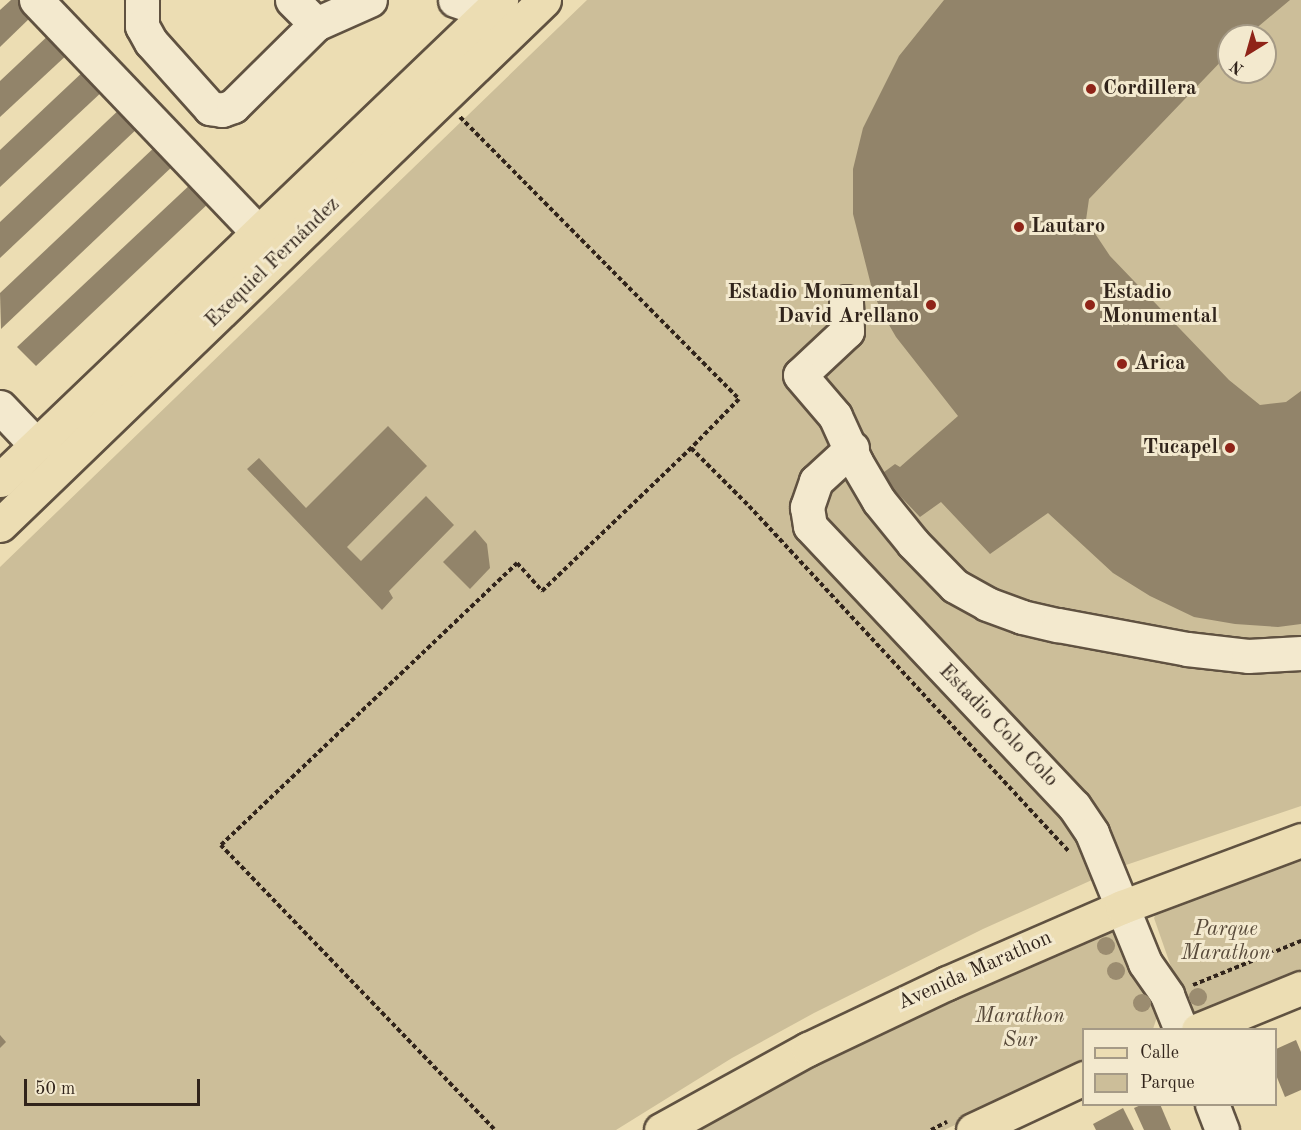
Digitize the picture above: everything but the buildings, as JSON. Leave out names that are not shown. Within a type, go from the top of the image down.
[{"type":"main road","name":"Exequiel Fernández","points":[[0,480],[259,233],[544,0]]},
{"type":"main road","name":"Exequiel Fernández","points":[[0,525],[395,123],[495,6]]},
{"type":"main road","name":"Avenida Marathon","points":[[661,1130],[744,1082],[873,1016],[1130,904],[1301,840]]},
{"type":"main road","points":[[1200,1028],[1301,988]]},
{"type":"main road","points":[[973,1130],[1082,1078]]},
{"type":"street","points":[[36,0],[259,233]]},
{"type":"street","points":[[142,0],[142,26],[151,42],[210,108],[216,110],[233,106],[316,24],[370,0]]},
{"type":"street","points":[[292,0],[316,24]]},
{"type":"street","points":[[455,0],[495,6]]},
{"type":"street","points":[[846,302],[847,331],[800,375],[835,416],[852,448],[856,462],[879,501],[913,543],[955,586],[987,604],[1022,617],[1058,625],[1187,649],[1248,656],[1301,653]]},
{"type":"street","points":[[0,407],[36,446]]},
{"type":"street","name":"Estadio Colo Colo","points":[[852,448],[816,481],[814,505],[826,526],[1084,795],[1105,825],[1130,904],[1163,965],[1167,995],[1181,1028]]},
{"type":"street","points":[[1213,1106],[1222,1130]]},
{"type":"path","points":[[463,120],[739,399],[542,591],[517,563],[221,845],[494,1129]]},
{"type":"path","points":[[691,448],[749,506],[1030,808],[1068,852],[1071,860]]},
{"type":"path","points":[[1167,995],[1301,942]]},
{"type":"green space","name":"Estadio Monumental","points":[[587,0],[1301,0],[1301,806],[1123,866],[983,929],[814,1013],[732,1058],[616,1130],[0,1130],[0,567]]},
{"type":"green space","name":"Parque Marathon","points":[[1301,854],[1301,975],[1194,1016],[1184,1004],[1154,918],[1160,904]]},
{"type":"green space","name":"Marathon Sur","points":[[1107,923],[1125,933],[1158,1014],[1153,1028],[1082,1028],[1082,1067],[944,1130],[684,1130],[760,1083]]},
{"type":"place","name":"Cordillera","points":[[1091,89]]},
{"type":"place","name":"Lautaro","points":[[1019,227]]},
{"type":"place","name":"Estadio Monumental David Arellano","points":[[931,305]]},
{"type":"place","name":"Estadio Monumental","points":[[1090,305]]},
{"type":"place","name":"Arica","points":[[1122,364]]},
{"type":"place","name":"Tucapel","points":[[1230,448]]}]
